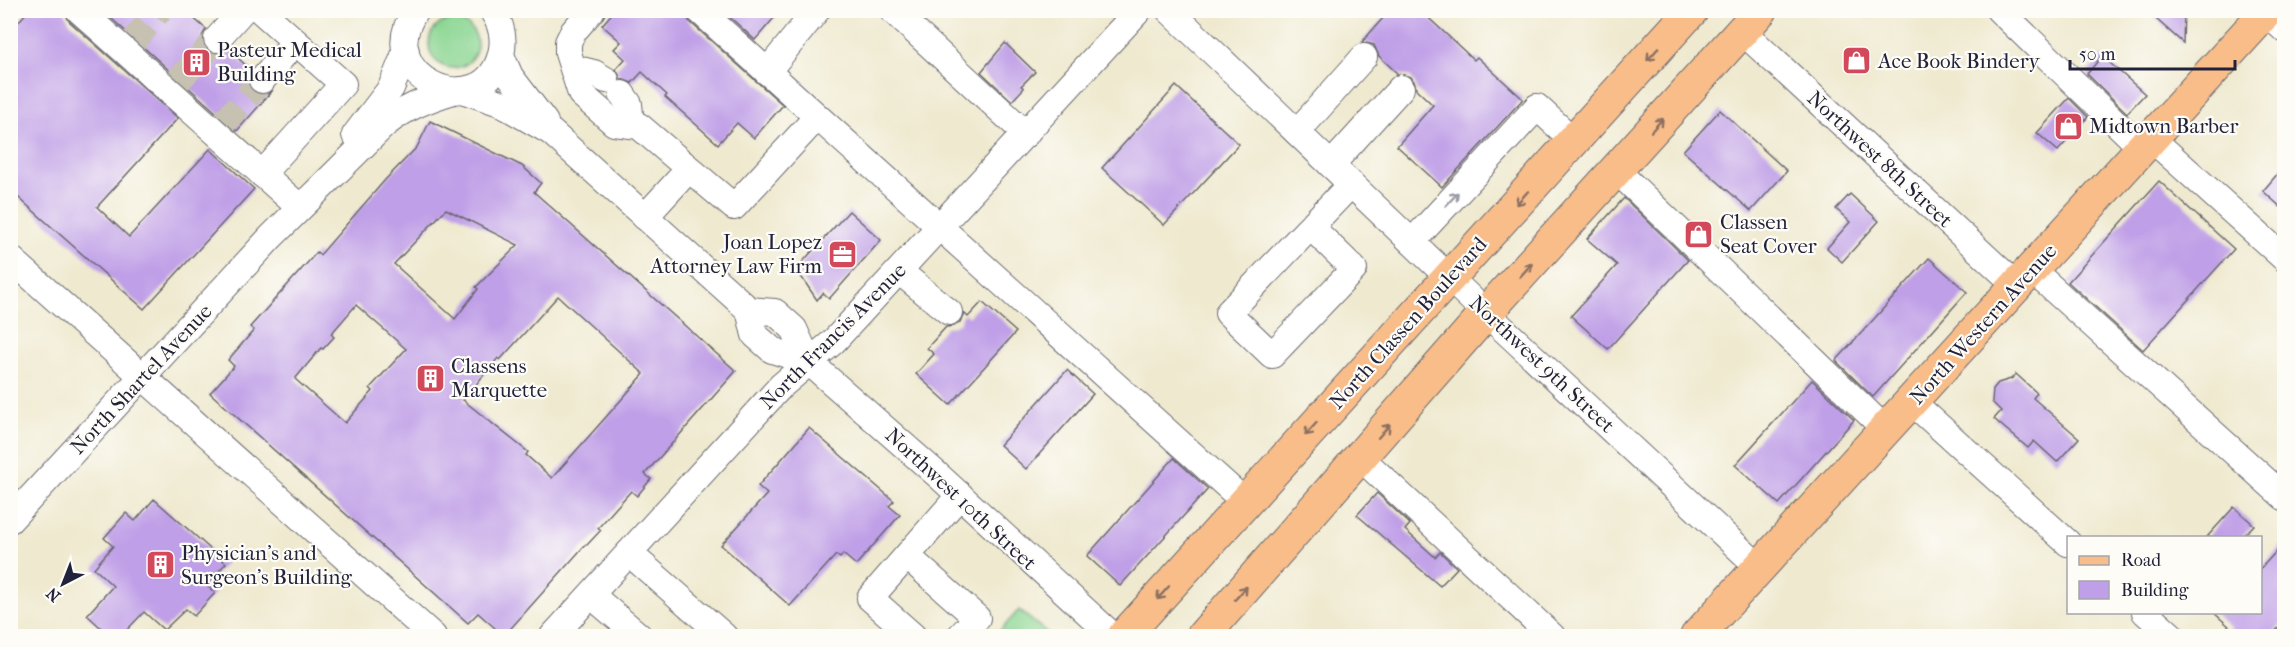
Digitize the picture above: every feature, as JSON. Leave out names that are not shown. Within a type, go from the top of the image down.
[{"type":"main road","name":"North Classen Boulevard","points":[[1124,636],[1574,141],[1682,17]]},
{"type":"main road","name":"North Western Avenue","points":[[1697,636],[2147,143],[2273,17]]},
{"type":"main road","points":[[1203,636],[1486,313],[1752,21]]},
{"type":"street","points":[[78,10],[127,48],[172,88],[297,205]]},
{"type":"street","points":[[217,39],[243,10]]},
{"type":"street","points":[[260,10],[343,84],[262,174]]},
{"type":"street","points":[[592,10],[573,32],[568,42],[568,53],[580,94],[614,123],[639,126],[734,207],[817,117]]},
{"type":"street","points":[[699,10],[1245,502]]},
{"type":"street","points":[[767,72],[818,10]]},
{"type":"street","points":[[892,10],[1026,134]]},
{"type":"street","name":"North Francis Avenue","points":[[553,636],[781,386],[834,341],[1138,10]]},
{"type":"street","name":"Northwest 9th Street","points":[[1168,10],[1486,313],[1760,568]]},
{"type":"street","points":[[1999,10],[2147,143],[2284,258]]},
{"type":"street","name":"North Shartel Avenue","points":[[271,237],[382,101],[397,76],[406,51],[409,13]]},
{"type":"street","name":"Northwest 8th Street","points":[[1752,21],[2025,278],[2284,497]]},
{"type":"street","name":"North Shartel Avenue","points":[[10,520],[271,237],[397,114],[428,98],[472,87],[487,78],[497,66],[501,27]]},
{"type":"street","name":"Northwest 10th Street","points":[[501,27],[510,76],[551,132],[749,310],[755,335],[772,350],[809,362],[960,495],[1113,636]]},
{"type":"street","points":[[262,80],[295,42]]},
{"type":"street","name":"Northwest 10th Street","points":[[406,51],[410,64],[421,78],[437,88],[457,90],[500,103],[551,132]]},
{"type":"street","points":[[1296,132],[1364,57]]},
{"type":"street","points":[[574,68],[594,73],[614,87],[629,104],[631,124]]},
{"type":"street","points":[[1331,165],[1401,88]]},
{"type":"street","points":[[1412,242],[1537,107],[1574,141]]},
{"type":"street","points":[[645,217],[689,169]]},
{"type":"street","points":[[1616,170],[1886,430]]},
{"type":"street","points":[[1310,226],[1354,269],[1272,355],[1228,313],[1310,226],[1351,184]]},
{"type":"street","points":[[10,258],[433,636]]},
{"type":"street","points":[[899,271],[949,312]]},
{"type":"street","points":[[1912,402],[2067,542]]},
{"type":"street","points":[[1361,458],[1552,636]]},
{"type":"street","points":[[913,636],[870,598],[960,495]]},
{"type":"street","points":[[629,553],[724,636]]},
{"type":"street","points":[[907,556],[977,618],[960,636]]},
{"type":"street","points":[[591,595],[639,636]]},
{"type":"street","points":[[2147,614],[2172,636]]},
{"type":"green space","points":[[448,20],[458,20],[470,27],[477,39],[477,49],[470,61],[458,68],[448,68],[433,57],[429,49],[429,39],[440,24]]},
{"type":"green space","points":[[1019,610],[1051,636],[995,636]]},
{"type":"building","points":[[29,10],[64,10],[69,21],[178,118],[97,207],[129,237],[210,149],[254,189],[144,309],[10,190],[10,31]]},
{"type":"building","name":"Pasteur Medical Building","points":[[102,10],[184,10],[206,29],[202,36],[207,51],[214,54],[228,49],[251,70],[247,78],[252,91],[260,95],[273,90],[237,131]]},
{"type":"building","points":[[615,10],[684,10],[689,21],[783,105],[754,138],[737,123],[718,144],[665,97],[667,95],[642,72],[632,83],[621,79],[616,69],[625,59],[614,49],[621,42],[602,25]]},
{"type":"building","points":[[722,10],[781,10],[755,40]]},
{"type":"building","points":[[1390,10],[1420,10],[1474,60],[1477,57],[1523,99],[1442,187],[1397,146],[1433,105],[1416,89],[1411,77],[1398,74],[1379,56],[1374,45],[1362,42]]},
{"type":"building","points":[[2146,10],[2184,10],[2183,43]]},
{"type":"building","points":[[1005,43],[1035,72],[1021,86],[1024,88],[1012,101],[981,72]]},
{"type":"building","points":[[2102,56],[2145,94],[2127,113],[2087,74]]},
{"type":"building","points":[[1176,86],[1239,144],[1164,225],[1102,168]]},
{"type":"building","points":[[2069,98],[2088,117],[2058,151],[2037,133]]},
{"type":"building","points":[[1720,110],[1787,171],[1751,211],[1683,151]]},
{"type":"building","name":"Classens Marquette","points":[[430,121],[522,166],[541,183],[534,192],[736,371],[645,474],[651,479],[637,496],[631,491],[598,528],[601,530],[504,636],[478,613],[468,623],[210,393],[234,366],[228,360],[254,330],[250,327],[317,252],[320,255],[417,147]],"holes":[[[446,209],[518,245],[476,287],[478,289],[455,319],[394,264]],[[558,296],[644,374],[552,478],[526,455],[528,452],[463,400],[498,358],[500,360]],[[356,305],[406,349],[370,388],[373,391],[345,423],[295,379],[321,348],[323,349],[334,337],[331,334]]]},
{"type":"building","points":[[2284,166],[2284,210],[2263,191]]},
{"type":"building","points":[[2159,181],[2234,249],[2143,350],[2068,282]]},
{"type":"building","points":[[1850,194],[1879,221],[1842,262],[1827,248],[1850,222],[1836,209]]},
{"type":"building","points":[[1624,198],[1688,260],[1608,349],[1571,316],[1617,265],[1587,239]]},
{"type":"building","points":[[849,211],[881,240],[829,299],[823,293],[817,300],[796,269]]},
{"type":"building","points":[[1929,258],[1967,292],[1873,397],[1836,361]]},
{"type":"building","points":[[982,302],[1016,332],[950,405],[916,374],[934,354],[927,348],[946,327],[960,322],[964,313],[968,317]]},
{"type":"building","points":[[1067,370],[1093,394],[1026,469],[1000,445]]},
{"type":"building","points":[[2016,374],[2037,393],[2033,398],[2079,438],[2057,462],[2034,441],[2028,448],[1994,419],[2001,411],[1992,402],[1993,389],[1998,383],[2011,379]]},
{"type":"building","points":[[1812,380],[1854,420],[1779,504],[1735,465]]},
{"type":"building","points":[[809,428],[894,501],[889,506],[900,515],[856,565],[843,554],[840,558],[836,555],[790,606],[721,545],[767,494],[758,486]]},
{"type":"building","points":[[1174,458],[1208,489],[1120,586],[1087,556]]},
{"type":"building","points":[[1377,493],[1410,524],[1405,530],[1435,557],[1440,552],[1457,568],[1440,586],[1357,515]]},
{"type":"building","name":"Physician's and Surgeon's Building","points":[[154,499],[226,563],[206,585],[215,593],[194,616],[186,609],[164,630],[144,612],[121,636],[110,636],[87,615],[113,586],[94,568],[113,546],[104,538],[126,513],[135,521]]},
{"type":"building","points":[[2234,507],[2254,525],[2243,536],[2208,536]]},
{"type":"building","points":[[2284,543],[2284,622],[2271,636],[2223,636],[2231,628],[2215,614],[2262,614],[2262,567]]},
{"type":"tunnel","points":[[130,45],[160,10]]},
{"type":"tunnel","points":[[174,85],[217,39]]},
{"type":"tunnel","points":[[221,126],[262,80]]},
{"type":"place","name":"Ace Book Bindery","points":[[1857,61]]},
{"type":"place","name":"Pasteur Medical Building","points":[[196,62]]},
{"type":"place","name":"Midtown Barber","points":[[2068,126]]},
{"type":"place","name":"Classen Seat Cover","points":[[1699,234]]},
{"type":"place","name":"Joan Lopez Attorney Law Firm","points":[[843,254]]},
{"type":"place","name":"Classens Marquette","points":[[430,378]]},
{"type":"place","name":"Physician's and Surgeon's Building","points":[[160,565]]}]
